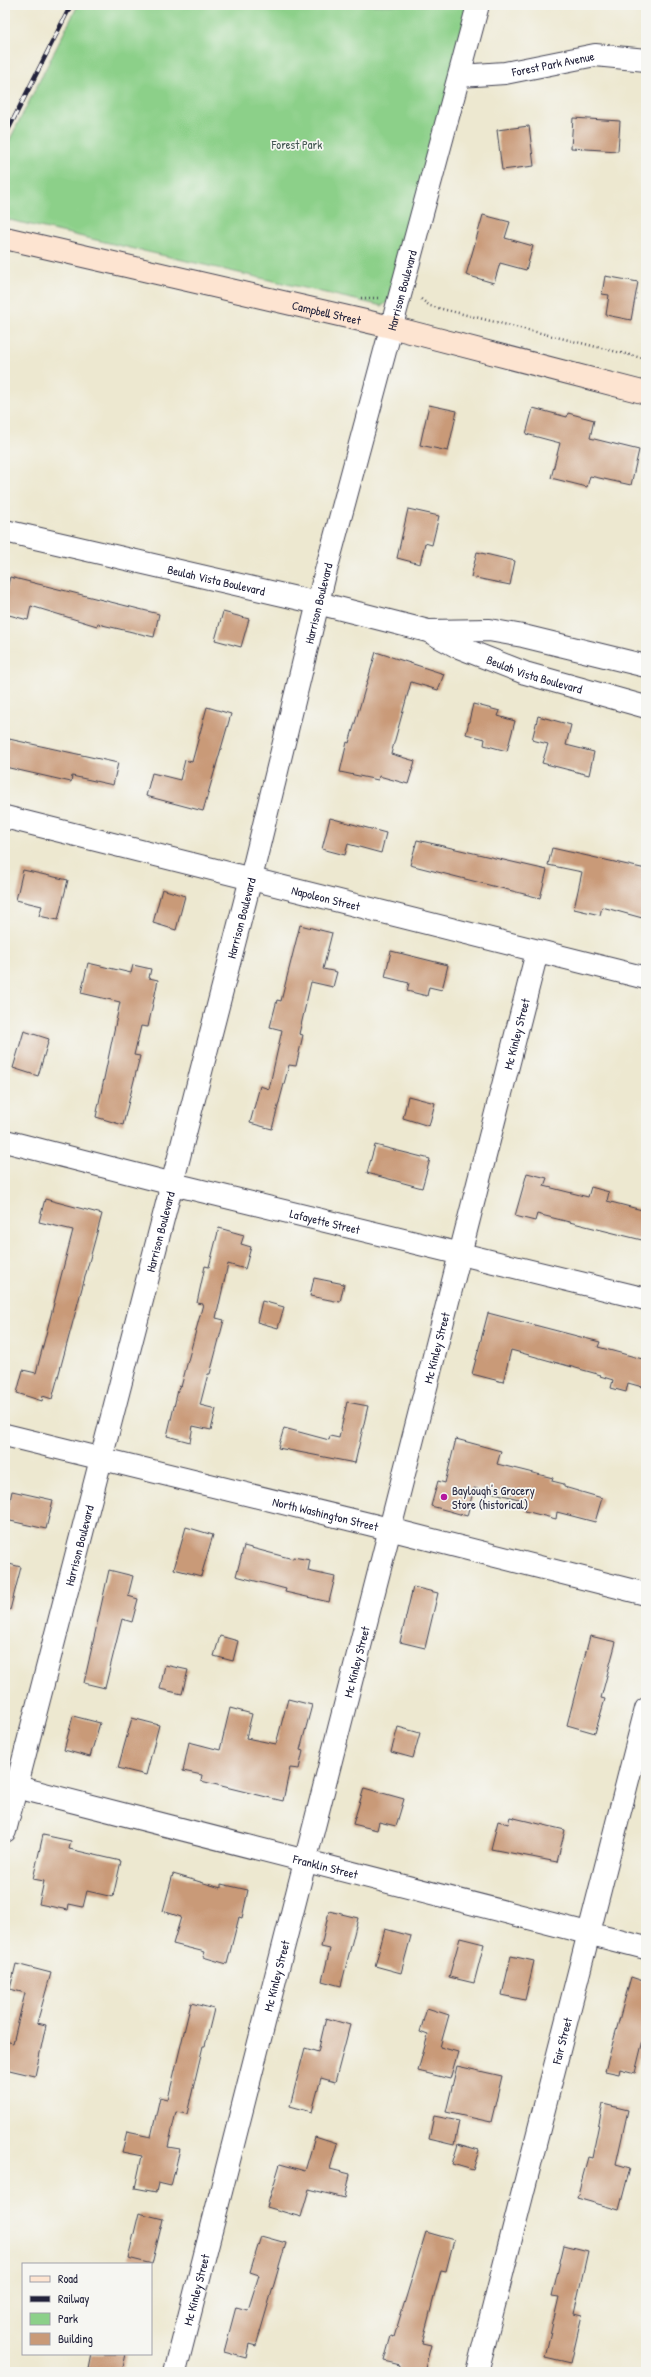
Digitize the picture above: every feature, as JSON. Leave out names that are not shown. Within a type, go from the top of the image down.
[{"type":"main road","name":"Campbell Street","points":[[5,238],[391,328],[646,393]]},
{"type":"street","name":"Harrison Boulevard","points":[[5,1831],[10,1786],[102,1460],[251,878],[318,602],[478,5]]},
{"type":"street","name":"Forest Park Avenue","points":[[460,76],[505,73],[595,55],[646,60]]},
{"type":"street","name":"Beulah Vista Boulevard","points":[[5,531],[318,602],[428,631],[456,646],[525,673],[646,707]]},
{"type":"street","name":"Beulah Vista Boulevard","points":[[428,631],[489,630],[522,636],[646,666]]},
{"type":"street","name":"Napoleon Street","points":[[5,817],[646,978]]},
{"type":"street","name":"Mc Kinley Street","points":[[174,2372],[306,1861],[389,1529],[462,1254],[538,952]]},
{"type":"street","name":"Lafayette Street","points":[[5,1141],[173,1184],[646,1299]]},
{"type":"street","name":"North Washington Street","points":[[5,1435],[102,1460],[389,1529],[646,1594]]},
{"type":"street","name":"Fair Street","points":[[477,2372],[646,1709]]},
{"type":"street","name":"Franklin Street","points":[[10,1786],[589,1932],[646,1948]]},
{"type":"path","points":[[358,298],[419,298],[430,306],[646,359]]},
{"type":"green space","name":"Forest Park","points":[[78,5],[478,5],[400,293],[382,306],[5,219],[5,149]]},
{"type":"building","points":[[573,118],[620,121],[618,151],[571,148]]},
{"type":"building","points":[[529,126],[534,166],[502,170],[497,130]]},
{"type":"building","points":[[483,215],[510,222],[505,238],[533,246],[526,270],[500,263],[494,283],[466,275]]},
{"type":"building","points":[[605,276],[638,282],[631,320],[606,315],[609,295],[602,294]]},
{"type":"building","points":[[429,405],[457,411],[448,451],[420,445]]},
{"type":"building","points":[[533,408],[567,417],[568,413],[594,420],[590,438],[639,450],[631,485],[590,476],[587,487],[551,478],[560,443],[526,434]]},
{"type":"building","points":[[408,509],[439,516],[432,545],[425,543],[420,564],[397,558]]},
{"type":"building","points":[[477,552],[515,561],[510,585],[471,577]]},
{"type":"building","points":[[10,577],[159,614],[154,637],[98,624],[97,626],[31,606],[28,620],[5,614],[5,596]]},
{"type":"building","points":[[223,612],[249,619],[241,647],[215,640]]},
{"type":"building","points":[[376,652],[444,674],[438,690],[411,682],[391,754],[415,761],[408,784],[379,776],[378,780],[340,772],[347,742],[349,743]]},
{"type":"building","points":[[473,704],[500,711],[498,716],[515,721],[507,751],[484,745],[485,739],[466,734]]},
{"type":"building","points":[[207,707],[231,714],[203,811],[146,796],[152,773],[180,780],[185,760],[192,762]]},
{"type":"building","points":[[538,716],[571,725],[566,745],[594,752],[589,775],[542,763],[548,744],[532,740]]},
{"type":"building","points":[[9,739],[118,763],[113,785],[72,776],[71,782],[5,767]]},
{"type":"building","points":[[330,818],[386,833],[381,853],[348,844],[345,855],[322,849]]},
{"type":"building","points":[[417,840],[547,870],[540,898],[410,865]]},
{"type":"building","points":[[552,848],[646,869],[646,919],[602,907],[600,915],[574,909],[582,872],[548,865]]},
{"type":"building","points":[[23,870],[68,880],[58,920],[39,916],[42,906],[16,900]]},
{"type":"building","points":[[162,889],[185,896],[176,930],[153,923]]},
{"type":"building","points":[[300,925],[332,933],[323,969],[337,972],[333,987],[311,982],[299,1034],[303,1035],[296,1066],[289,1065],[272,1129],[250,1123],[260,1086],[269,1089],[282,1030],[270,1027],[277,1000],[281,1001]]},
{"type":"building","points":[[391,951],[448,965],[442,990],[429,987],[427,996],[407,991],[409,983],[385,977]]},
{"type":"building","points":[[88,963],[131,973],[133,965],[151,969],[149,978],[158,980],[148,1027],[141,1026],[134,1055],[140,1056],[123,1125],[96,1117],[120,1002],[81,993]]},
{"type":"building","points":[[24,1031],[49,1039],[38,1076],[13,1068]]},
{"type":"building","points":[[408,1096],[435,1103],[429,1126],[403,1118]]},
{"type":"building","points":[[375,1145],[430,1159],[422,1188],[367,1173]]},
{"type":"building","points":[[527,1173],[547,1178],[544,1186],[588,1197],[591,1187],[609,1192],[607,1201],[646,1211],[646,1241],[537,1214],[535,1221],[515,1216]]},
{"type":"building","points":[[45,1199],[102,1214],[52,1399],[43,1396],[42,1401],[17,1393],[23,1370],[36,1373],[73,1230],[39,1222]]},
{"type":"building","points":[[219,1228],[244,1235],[241,1244],[251,1247],[245,1269],[228,1264],[216,1318],[224,1320],[210,1374],[208,1374],[200,1405],[216,1409],[211,1430],[193,1426],[190,1442],[167,1436],[179,1386],[181,1387],[203,1304],[197,1303],[205,1266],[209,1267]]},
{"type":"building","points":[[314,1278],[344,1284],[340,1302],[310,1296]]},
{"type":"building","points":[[262,1301],[284,1307],[278,1328],[257,1322]]},
{"type":"building","points":[[488,1313],[600,1342],[598,1347],[646,1360],[646,1388],[628,1383],[626,1392],[611,1388],[613,1380],[600,1376],[601,1375],[511,1350],[503,1382],[472,1374]]},
{"type":"building","points":[[347,1402],[368,1406],[355,1463],[278,1448],[284,1428],[329,1440],[330,1436],[339,1438]]},
{"type":"building","points":[[456,1439],[501,1451],[497,1464],[553,1478],[552,1481],[564,1484],[564,1487],[602,1498],[595,1522],[557,1512],[556,1519],[525,1511],[527,1501],[474,1488],[467,1516],[431,1506],[438,1481],[445,1483]]},
{"type":"building","points":[[12,1491],[53,1500],[46,1529],[6,1520]]},
{"type":"building","points":[[186,1527],[213,1535],[201,1576],[174,1569]]},
{"type":"building","points":[[244,1546],[293,1559],[293,1557],[310,1560],[308,1571],[335,1577],[329,1602],[285,1592],[286,1589],[236,1576]]},
{"type":"building","points":[[5,1563],[21,1567],[10,1610],[5,1609]]},
{"type":"building","points":[[109,1570],[133,1576],[128,1596],[138,1599],[132,1622],[122,1619],[105,1688],[84,1683]]},
{"type":"building","points":[[413,1587],[438,1593],[425,1648],[400,1642]]},
{"type":"building","points":[[220,1636],[238,1641],[233,1661],[214,1656]]},
{"type":"building","points":[[590,1636],[616,1642],[601,1698],[605,1699],[595,1733],[567,1725]]},
{"type":"building","points":[[165,1665],[188,1670],[182,1694],[160,1689]]},
{"type":"building","points":[[288,1699],[312,1705],[300,1750],[303,1751],[299,1769],[290,1768],[283,1801],[201,1781],[202,1775],[183,1771],[189,1742],[220,1750],[230,1708],[252,1714],[246,1738],[276,1744]]},
{"type":"building","points":[[73,1716],[100,1723],[90,1757],[64,1750]]},
{"type":"building","points":[[132,1718],[159,1725],[146,1775],[118,1768]]},
{"type":"building","points":[[398,1727],[420,1733],[413,1758],[391,1752]]},
{"type":"building","points":[[364,1788],[404,1799],[396,1826],[379,1822],[377,1830],[353,1824]]},
{"type":"building","points":[[510,1817],[565,1830],[557,1862],[491,1849],[498,1821],[508,1824]]},
{"type":"building","points":[[43,1835],[71,1841],[69,1849],[121,1861],[113,1897],[87,1891],[83,1907],[69,1904],[68,1910],[39,1904],[44,1881],[33,1879]]},
{"type":"building","points":[[173,1874],[221,1888],[221,1884],[248,1890],[242,1918],[239,1917],[227,1964],[203,1957],[205,1952],[173,1944],[181,1917],[163,1911]]},
{"type":"building","points":[[329,1911],[358,1918],[341,1986],[322,1981],[330,1949],[321,1947]]},
{"type":"building","points":[[385,1929],[411,1936],[401,1973],[375,1966]]},
{"type":"building","points":[[460,1938],[484,1944],[474,1983],[449,1977]]},
{"type":"building","points":[[511,1956],[534,1961],[525,2000],[502,1995]]},
{"type":"building","points":[[16,1964],[51,1973],[37,2023],[46,2025],[35,2076],[5,2069],[5,2041],[13,2043],[25,1993],[10,1989]]},
{"type":"building","points":[[631,1977],[646,1982],[646,2013],[641,2031],[645,2032],[635,2073],[620,2069],[619,2074],[605,2071]]},
{"type":"building","points":[[191,2003],[214,2009],[205,2046],[203,2046],[187,2114],[176,2112],[168,2147],[180,2149],[171,2186],[158,2183],[156,2192],[135,2188],[142,2156],[122,2152],[127,2132],[151,2137],[160,2097],[168,2099]]},
{"type":"building","points":[[427,2008],[449,2015],[440,2047],[458,2052],[450,2079],[418,2071],[428,2035],[420,2032]]},
{"type":"building","points":[[326,2018],[350,2025],[335,2082],[321,2078],[312,2112],[290,2106],[305,2048],[318,2052]]},
{"type":"building","points":[[457,2066],[502,2076],[491,2122],[446,2112]]},
{"type":"building","points":[[603,2104],[628,2110],[616,2164],[630,2168],[619,2210],[577,2198],[588,2157],[592,2158]]},
{"type":"building","points":[[434,2116],[459,2121],[454,2145],[429,2139]]},
{"type":"building","points":[[315,2137],[337,2144],[330,2169],[350,2174],[345,2198],[309,2189],[301,2217],[267,2207],[280,2164],[305,2171]]},
{"type":"building","points":[[458,2144],[479,2150],[473,2170],[452,2164]]},
{"type":"building","points":[[139,2213],[163,2219],[152,2264],[128,2258]]},
{"type":"building","points":[[426,2232],[454,2240],[446,2271],[441,2270],[422,2343],[431,2345],[424,2372],[399,2372],[400,2365],[384,2361],[391,2336],[394,2337]]},
{"type":"building","points":[[261,2236],[286,2243],[256,2346],[249,2344],[246,2358],[224,2352],[236,2307],[248,2310],[259,2275],[250,2272]]},
{"type":"building","points":[[564,2245],[588,2251],[574,2313],[582,2315],[571,2363],[545,2357],[559,2297],[552,2296]]},
{"type":"building","points":[[92,2355],[126,2355],[122,2372],[103,2372],[89,2369]]},
{"type":"railway","points":[[5,136],[71,5]]},
{"type":"place","name":"Baylough's Grocery Store (historical)","points":[[444,1497]]}]
